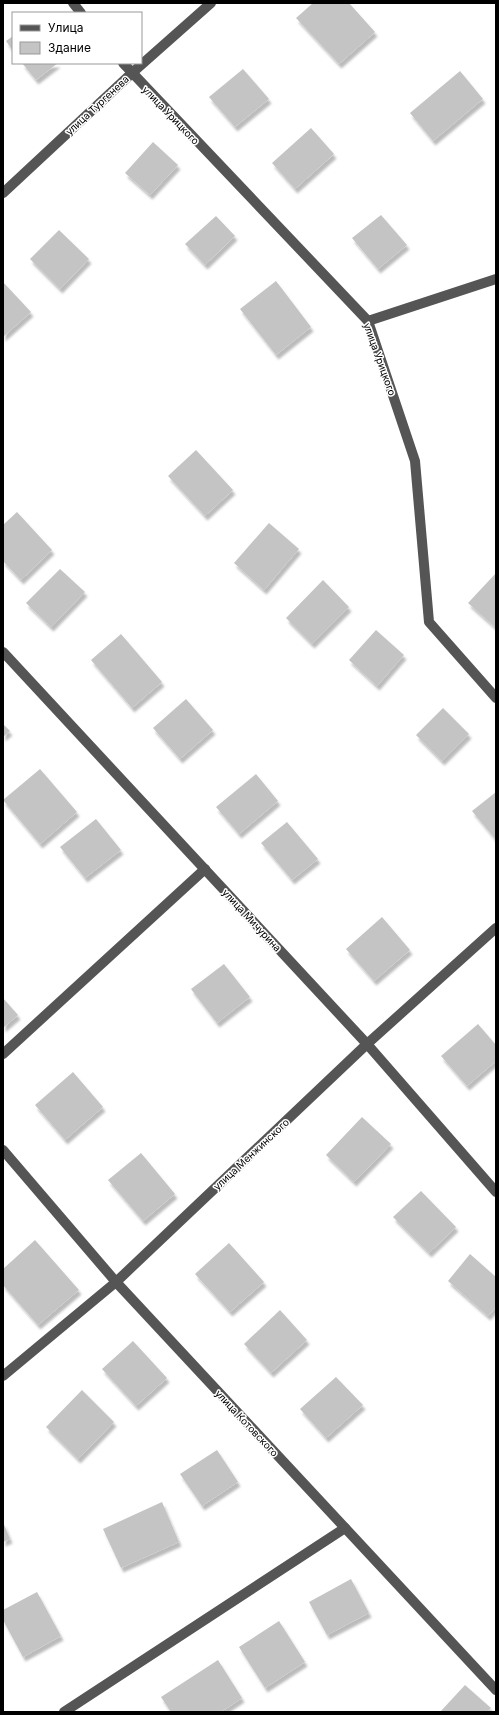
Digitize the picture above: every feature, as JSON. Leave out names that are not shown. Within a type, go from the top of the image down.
[{"type":"street","points":[[73,3],[80,12]]},
{"type":"street","name":"улица Тургенева","points":[[3,193],[211,3]]},
{"type":"street","name":"улица Урицкого","points":[[124,64],[368,321],[415,461],[429,622],[496,698]]},
{"type":"street","points":[[368,321],[496,279]]},
{"type":"street","name":"улица Мичурина","points":[[3,652],[367,1044],[496,1192]]},
{"type":"street","points":[[3,1054],[205,869]]},
{"type":"street","name":"улица Менжинского","points":[[3,1376],[116,1282],[367,1044],[496,928]]},
{"type":"street","name":"улица Котовского","points":[[3,1150],[116,1282],[496,1690]]},
{"type":"street","points":[[64,1712],[345,1528]]},
{"type":"building","points":[[313,3],[349,3],[375,32],[339,64],[296,18]]},
{"type":"building","points":[[12,37],[12,50],[6,41]]},
{"type":"building","points":[[23,64],[57,64],[36,80]]},
{"type":"building","points":[[243,69],[269,99],[235,127],[209,97]]},
{"type":"building","points":[[460,71],[483,99],[433,141],[410,113]]},
{"type":"building","points":[[311,128],[334,154],[295,189],[272,163]]},
{"type":"building","points":[[153,142],[178,165],[150,195],[125,173]]},
{"type":"building","points":[[381,215],[407,245],[378,269],[352,238]]},
{"type":"building","points":[[216,216],[235,236],[205,265],[185,244]]},
{"type":"building","points":[[59,230],[89,259],[60,289],[30,259]]},
{"type":"building","points":[[276,281],[311,327],[276,355],[240,309]]},
{"type":"building","points":[[3,282],[31,312],[3,337]]},
{"type":"building","points":[[196,450],[233,490],[205,516],[168,476]]},
{"type":"building","points":[[17,512],[52,550],[21,580],[3,561],[3,525]]},
{"type":"building","points":[[269,523],[299,549],[264,590],[234,563]]},
{"type":"building","points":[[60,569],[85,592],[51,627],[26,603]]},
{"type":"building","points":[[496,573],[496,628],[468,603]]},
{"type":"building","points":[[323,580],[349,607],[312,644],[286,618]]},
{"type":"building","points":[[376,630],[404,655],[377,686],[349,660]]},
{"type":"building","points":[[121,634],[162,682],[132,708],[91,660]]},
{"type":"building","points":[[186,699],[213,730],[180,759],[153,728]]},
{"type":"building","points":[[443,708],[469,734],[442,761],[416,735]]},
{"type":"building","points":[[3,724],[10,731],[3,737]]},
{"type":"building","points":[[40,769],[77,812],[40,844],[3,800]]},
{"type":"building","points":[[256,774],[278,801],[239,834],[216,807]]},
{"type":"building","points":[[496,792],[496,840],[472,811]]},
{"type":"building","points":[[96,819],[121,850],[85,878],[60,847]]},
{"type":"building","points":[[287,822],[318,859],[292,880],[261,843]]},
{"type":"building","points":[[382,917],[410,950],[374,981],[346,949]]},
{"type":"building","points":[[224,964],[250,997],[217,1023],[191,989]]},
{"type":"building","points":[[3,998],[18,1015],[3,1028]]},
{"type":"building","points":[[478,1024],[496,1045],[496,1061],[467,1086],[441,1056]]},
{"type":"building","points":[[73,1072],[103,1107],[65,1140],[35,1105]]},
{"type":"building","points":[[362,1117],[391,1144],[354,1182],[326,1155]]},
{"type":"building","points":[[141,1153],[175,1194],[143,1221],[108,1180]]},
{"type":"building","points":[[421,1191],[456,1227],[429,1253],[393,1217]]},
{"type":"building","points":[[35,1240],[79,1290],[38,1325],[3,1285],[3,1269]]},
{"type":"building","points":[[229,1243],[264,1282],[230,1312],[195,1274]]},
{"type":"building","points":[[470,1254],[496,1277],[496,1307],[488,1316],[448,1281]]},
{"type":"building","points":[[280,1310],[307,1340],[271,1373],[244,1344]]},
{"type":"building","points":[[133,1341],[167,1378],[136,1406],[102,1369]]},
{"type":"building","points":[[336,1377],[363,1405],[326,1438],[300,1409]]},
{"type":"building","points":[[82,1390],[114,1422],[78,1459],[46,1427]]},
{"type":"building","points":[[217,1450],[238,1482],[202,1506],[180,1474]]},
{"type":"building","points":[[162,1502],[179,1542],[121,1568],[103,1529]]},
{"type":"building","points":[[3,1522],[10,1539],[3,1542]]},
{"type":"building","points":[[351,1579],[369,1613],[327,1635],[309,1602]]},
{"type":"building","points":[[37,1592],[61,1636],[23,1657],[3,1620],[3,1610]]},
{"type":"building","points":[[279,1621],[305,1662],[265,1688],[239,1647]]},
{"type":"building","points":[[218,1660],[242,1698],[221,1712],[171,1712],[161,1697]]},
{"type":"building","points":[[465,1685],[491,1708],[487,1712],[440,1712]]}]
